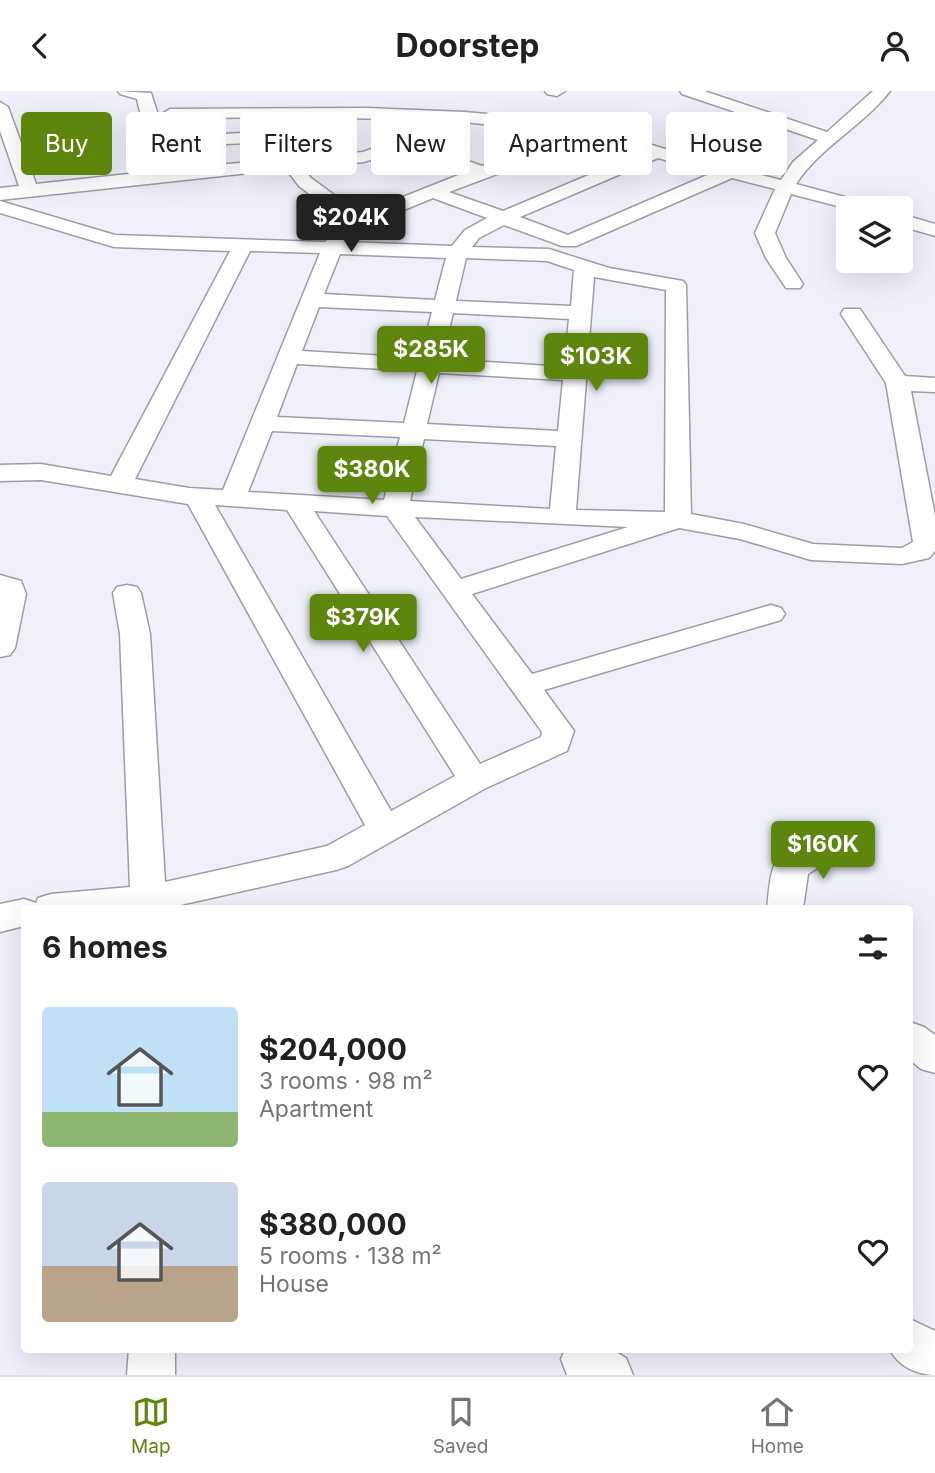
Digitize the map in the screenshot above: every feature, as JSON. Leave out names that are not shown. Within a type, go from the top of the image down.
[{"type":"street","points":[[125,91],[145,96],[148,112]]},
{"type":"street","points":[[688,91],[832,139]]},
{"type":"street","points":[[793,284],[776,258],[765,233],[786,184],[799,166],[882,91]]},
{"type":"street","points":[[305,92],[310,111]]},
{"type":"street","points":[[0,107],[29,189]]},
{"type":"street","points":[[226,113],[310,111],[371,114]]},
{"type":"street","points":[[652,150],[666,154]]},
{"type":"street","points":[[110,905],[149,903],[323,862],[474,780],[556,743],[558,731],[396,508],[457,252],[472,234],[501,219],[584,193],[659,152]]},
{"type":"street","points":[[470,168],[482,172]]},
{"type":"street","points":[[0,194],[240,169]]},
{"type":"street","points":[[233,498],[331,247],[358,222],[482,172]]},
{"type":"street","points":[[303,175],[305,182],[358,222]]},
{"type":"street","points":[[433,192],[569,242],[726,175]]},
{"type":"street","points":[[741,175],[786,184],[836,199]]},
{"type":"street","points":[[617,205],[640,213]]},
{"type":"street","points":[[0,207],[114,241],[549,255],[606,274],[668,283],[678,287],[678,520]]},
{"type":"street","points":[[913,224],[935,230]]},
{"type":"street","points":[[119,485],[243,245]]},
{"type":"street","points":[[562,518],[585,265]]},
{"type":"street","points":[[310,300],[580,313]]},
{"type":"street","points":[[0,473],[41,472],[197,496],[562,518],[678,520],[744,531],[811,552],[902,556],[919,552],[927,544],[898,383],[852,314]]},
{"type":"street","points":[[289,357],[575,374]]},
{"type":"street","points":[[898,383],[935,385]]},
{"type":"street","points":[[263,423],[569,439]]},
{"type":"street","points":[[197,496],[385,830]]},
{"type":"street","points":[[295,502],[474,780]]},
{"type":"street","points":[[455,590],[678,520]]},
{"type":"street","points":[[0,583],[10,587],[12,594],[0,648]]},
{"type":"street","points":[[127,593],[135,634],[149,903]]},
{"type":"street","points":[[525,686],[771,614]]},
{"type":"street","points":[[785,905],[791,869],[837,839]]},
{"type":"street","points":[[0,918],[21,914]]},
{"type":"street","points":[[913,1040],[935,1057]]},
{"type":"street","points":[[913,1344],[935,1357]]},
{"type":"street","points":[[151,1375],[152,1353]]}]
